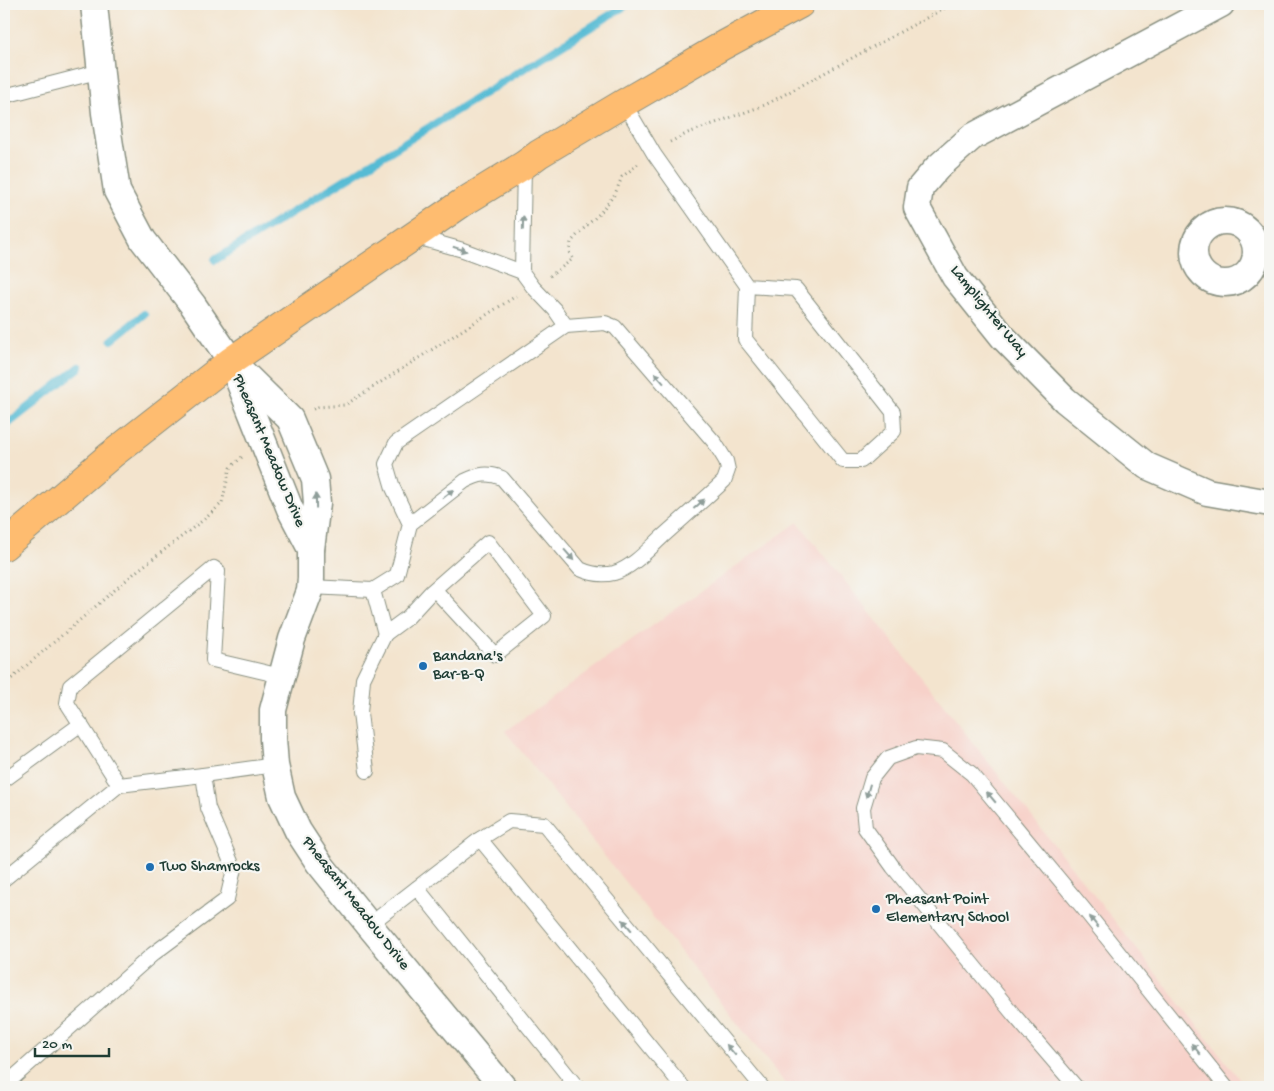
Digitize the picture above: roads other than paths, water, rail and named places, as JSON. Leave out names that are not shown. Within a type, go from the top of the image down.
[{"type":"main road","points":[[4,546],[110,455],[231,361],[413,236],[539,154],[624,103],[722,46],[800,4]]},
{"type":"street","name":"Pheasant Meadow Drive","points":[[94,4],[105,113],[117,191],[142,240],[193,306],[231,361],[290,509],[311,549],[312,578],[310,591],[292,639],[273,710],[275,765],[282,797],[298,831],[319,863],[503,1087]]},
{"type":"street","name":"Lamplighter Way","points":[[1221,4],[972,137],[937,168],[920,188],[917,208],[955,277],[1003,337],[1065,400],[1147,466],[1207,492],[1270,502]]},
{"type":"lane","points":[[4,96],[101,71]]},
{"type":"lane","points":[[624,103],[654,154],[747,286],[745,339],[843,461],[861,461],[894,431],[893,412],[796,289],[747,286]]},
{"type":"lane","points":[[522,272],[524,165]]},
{"type":"lane","points":[[413,236],[463,250],[522,272],[566,326]]},
{"type":"lane","points":[[310,587],[373,590],[397,575],[410,524],[465,481],[474,476],[494,474],[502,478],[580,568],[590,573],[601,575],[615,573],[642,555],[724,481],[728,470],[726,461],[715,443],[615,327],[605,323],[566,326],[396,443],[386,464],[393,488],[410,524]]},
{"type":"lane","points":[[367,771],[360,713],[364,679],[385,634],[408,618],[431,592],[488,542],[544,616],[495,655],[435,590]]},
{"type":"lane","points":[[119,785],[67,703],[70,686],[214,568],[218,571],[212,660],[281,676]]},
{"type":"lane","points":[[373,590],[385,634]]},
{"type":"lane","points":[[4,780],[81,724]]},
{"type":"lane","points":[[1076,1087],[1014,1015],[893,867],[865,828],[863,808],[872,778],[888,758],[916,748],[943,751],[972,774],[1083,908],[1226,1087]]},
{"type":"lane","points":[[4,879],[119,785],[202,776],[275,765]]},
{"type":"lane","points":[[4,1086],[153,954],[227,899],[234,869],[208,808],[202,776]]},
{"type":"lane","points":[[369,925],[480,839],[509,820],[544,824],[762,1087]]},
{"type":"lane","points":[[480,839],[683,1087]]},
{"type":"lane","points":[[417,888],[577,1087]]},
{"type":"waterway","points":[[215,260],[628,4]]},
{"type":"waterway","points":[[112,340],[144,314]]},
{"type":"waterway","points":[[4,427],[80,367]]},
{"type":"place","name":"Bandana's Bar-B-Q","points":[[423,666]]},
{"type":"place","name":"Two Shamrocks","points":[[150,867]]},
{"type":"place","name":"Pheasant Point Elementary School","points":[[876,909]]}]
